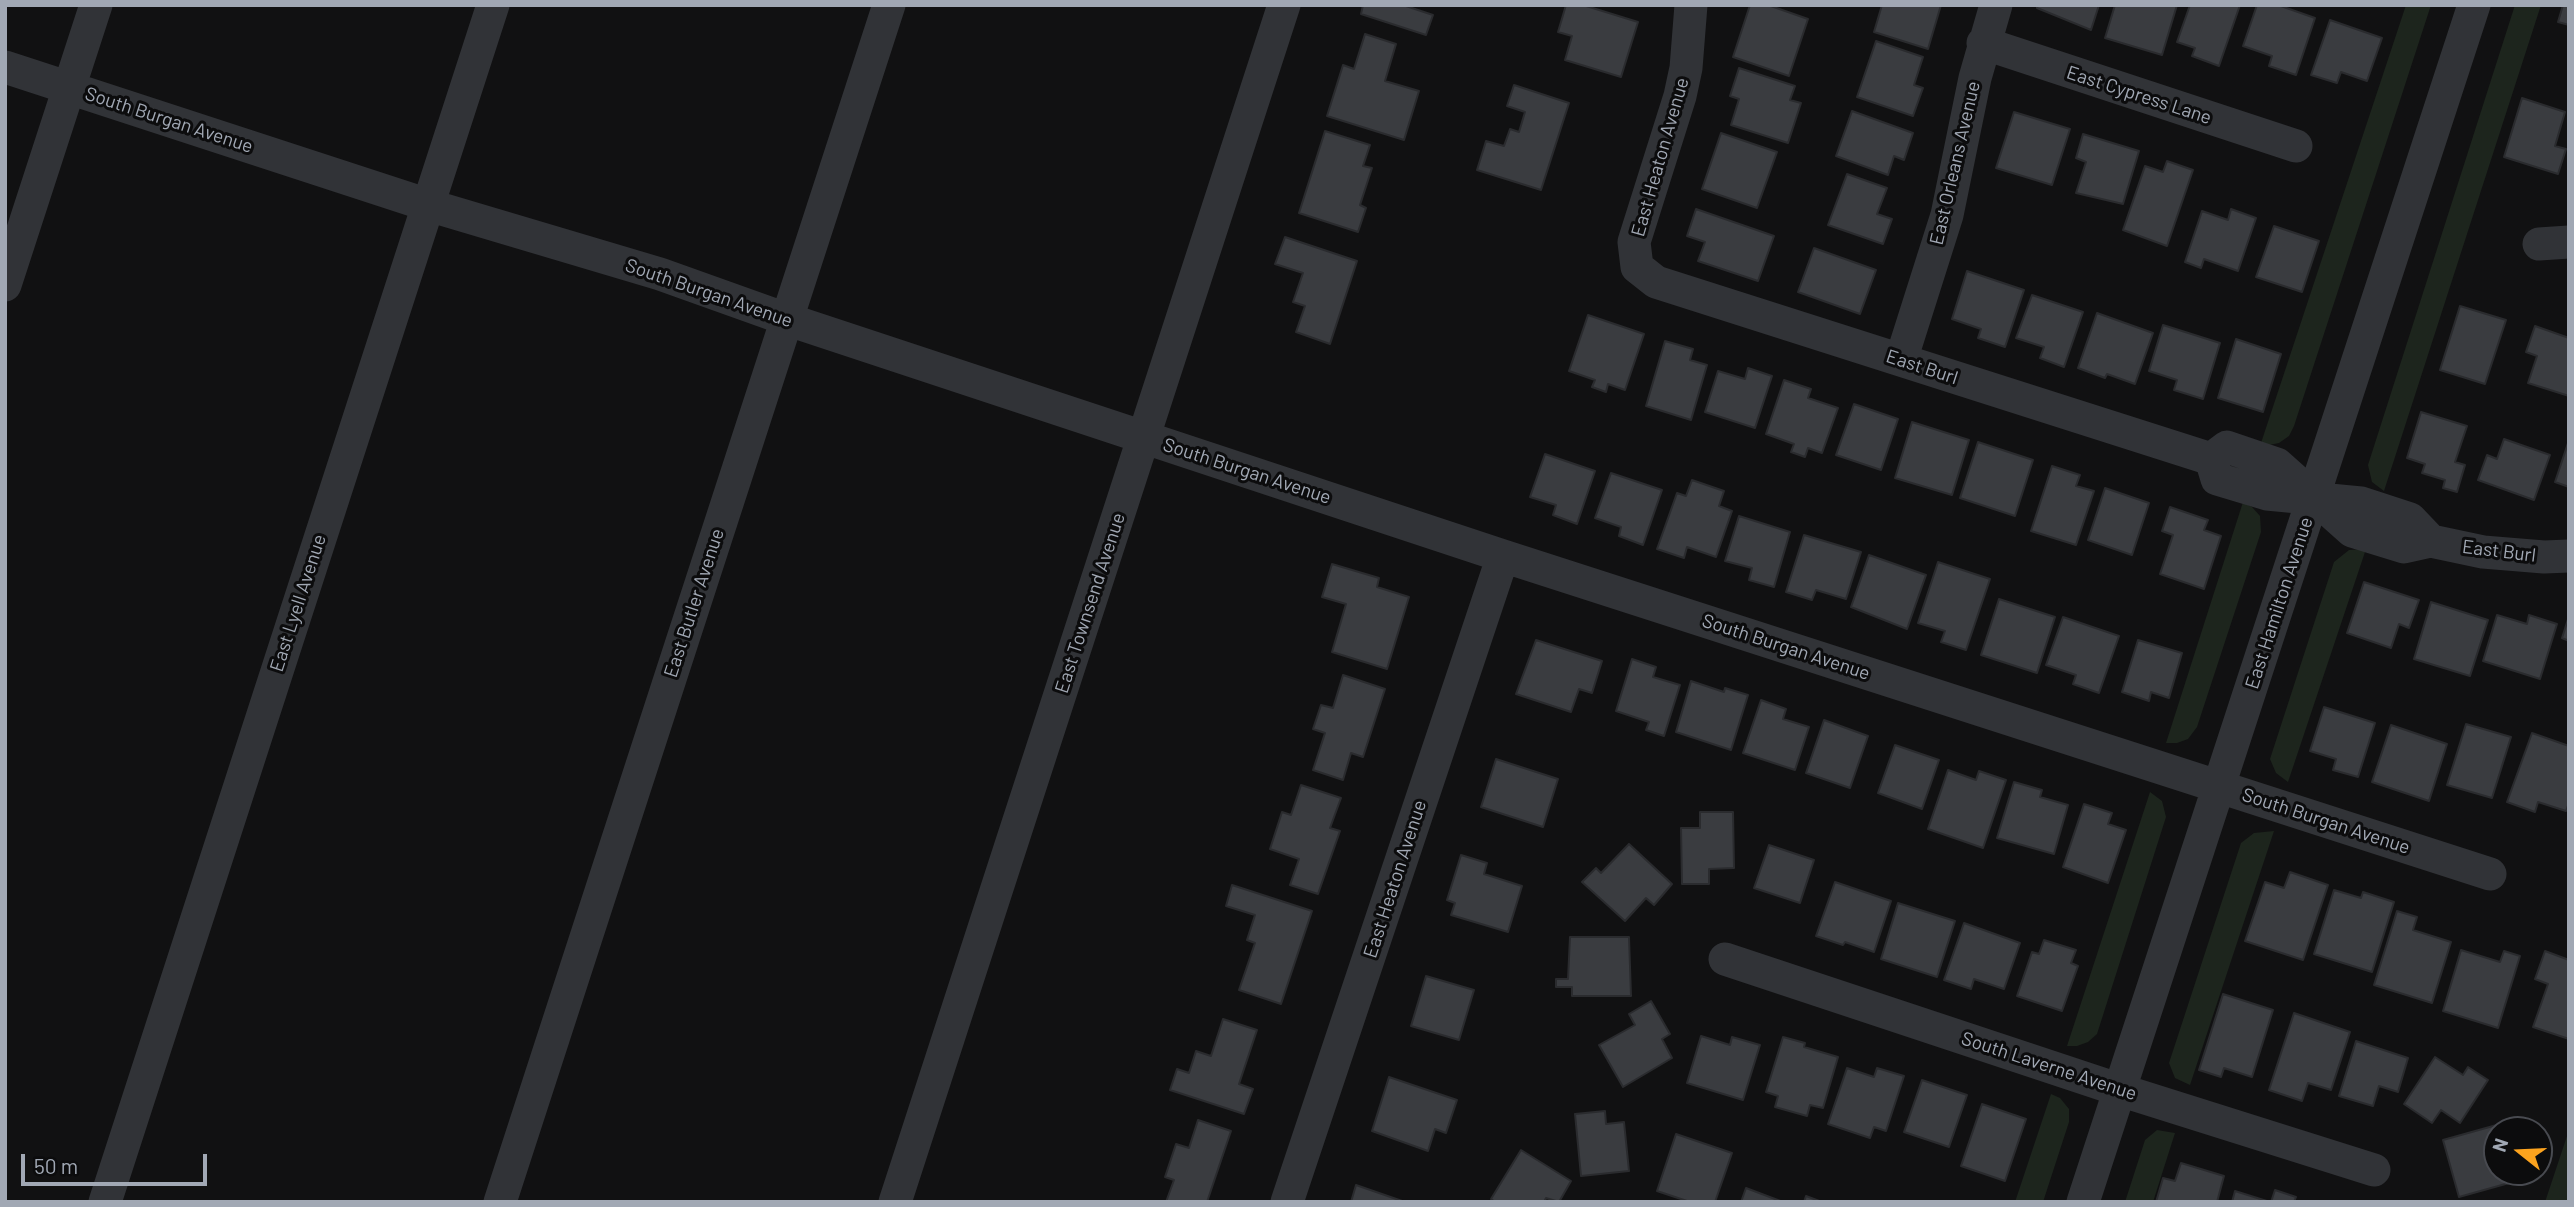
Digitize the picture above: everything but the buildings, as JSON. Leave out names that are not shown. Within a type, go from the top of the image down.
[{"type":"street","points":[[5,285],[96,5]]},
{"type":"street","name":"East Lyell Avenue","points":[[105,1202],[493,5]]},
{"type":"street","name":"East Butler Avenue","points":[[500,1202],[889,5]]},
{"type":"street","name":"East Townsend Avenue","points":[[895,1202],[1284,5]]},
{"type":"street","name":"East Heaton Avenue","points":[[1637,267],[1634,242],[1680,96],[1686,68],[1691,5]]},
{"type":"street","name":"East Orleans Avenue","points":[[1901,360],[1947,215],[1983,43],[1996,5]]},
{"type":"street","name":"East Hamilton Avenue","points":[[2083,1202],[2474,5]]},
{"type":"street","name":"East Cypress Lane","points":[[1983,43],[2295,146]]},
{"type":"street","name":"South Burgan Avenue","points":[[5,67],[428,205],[660,274],[786,319],[1503,556],[2490,874]]},
{"type":"street","name":"East Burl","points":[[1637,267],[1656,282],[2211,459],[2217,479],[2267,494],[2313,499],[2352,531],[2404,547],[2431,541],[2483,552],[2543,557],[2569,556]]},
{"type":"street","name":"East Heaton Avenue","points":[[1287,1202],[1503,556]]},
{"type":"street","name":"South Laverne Avenue","points":[[1726,959],[2120,1090],[2374,1170]]},
{"type":"shaded area","points":[[2406,5],[2431,5],[2294,426],[2289,436],[2279,443],[2261,443]]},
{"type":"shaded area","points":[[2515,5],[2541,5],[2384,491],[2372,482],[2368,465]]},
{"type":"shaded area","points":[[2243,502],[2260,516],[2261,532],[2197,727],[2188,739],[2166,743]]},
{"type":"shaded area","points":[[2366,549],[2288,782],[2276,773],[2270,759],[2334,562],[2349,550]]},
{"type":"shaded area","points":[[2150,792],[2162,801],[2166,817],[2097,1034],[2088,1042],[2067,1046]]},
{"type":"shaded area","points":[[2274,831],[2190,1085],[2175,1078],[2169,1063],[2241,843],[2254,833]]},
{"type":"shaded area","points":[[2051,1094],[2060,1098],[2069,1109],[2069,1122],[2043,1202],[2015,1202]]},
{"type":"shaded area","points":[[2157,1130],[2175,1133],[2153,1202],[2125,1202],[2145,1140]]},
{"type":"shaded area","points":[[2569,1130],[2569,1202],[2545,1202],[2550,1186],[2553,1186],[2553,1178]]}]
